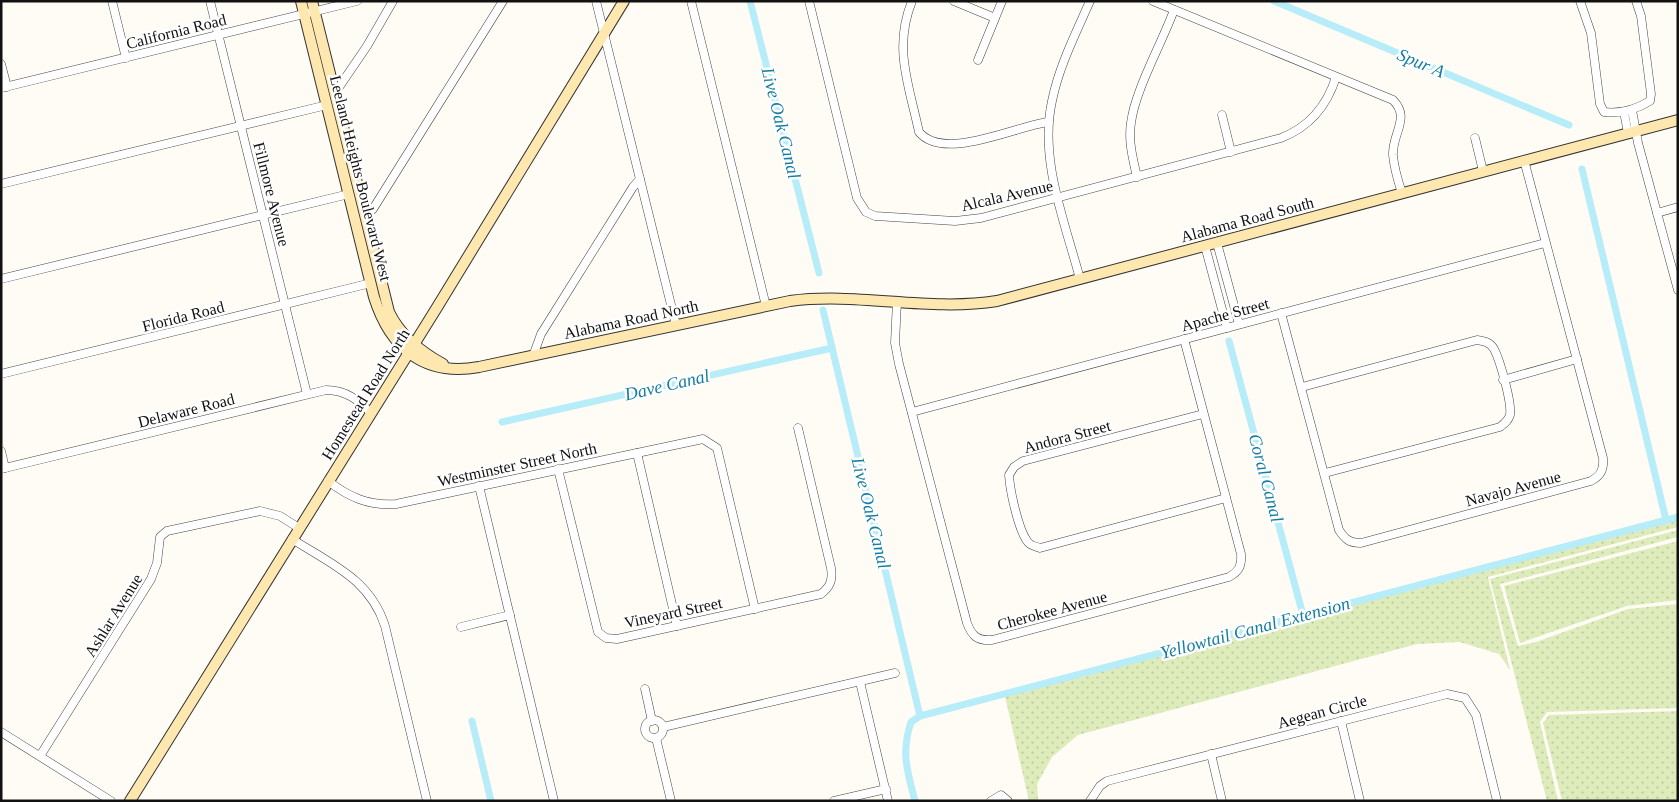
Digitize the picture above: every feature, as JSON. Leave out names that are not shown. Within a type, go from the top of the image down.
[{"type":"main road","name":"Leeland Heights Boulevard West","points":[[301,1],[310,9],[335,93],[389,312],[412,348]]},
{"type":"main road","name":"Homestead Road North","points":[[130,801],[412,348],[550,119],[624,1]]},
{"type":"main road","name":"Leeland Heights Boulevard West","points":[[310,9],[327,105],[377,306],[388,332],[395,341],[412,348]]},
{"type":"main road","name":"Alabama Road South","points":[[818,298],[946,304],[982,303],[1217,243],[1678,120]]},
{"type":"main road","name":"Alabama Road North","points":[[412,348],[451,368],[473,368],[766,306],[818,298]]},
{"type":"street","points":[[112,1],[126,58]]},
{"type":"street","name":"Fillmore Avenue","points":[[210,1],[307,394]]},
{"type":"street","name":"California Road","points":[[4,88],[219,35],[310,9],[357,1]]},
{"type":"street","points":[[335,93],[367,46],[393,1]]},
{"type":"street","points":[[365,216],[374,209],[503,1]]},
{"type":"street","points":[[596,1],[676,325]]},
{"type":"street","points":[[691,1],[766,306]]},
{"type":"street","name":"Alcala Avenue","points":[[810,1],[857,198],[866,212],[883,217],[964,220],[1002,213],[1281,138],[1306,124],[1320,111],[1336,77]]},
{"type":"street","points":[[912,1],[902,31],[902,50],[919,132],[924,138],[940,143],[960,143],[1048,122]]},
{"type":"street","points":[[954,1],[995,18]]},
{"type":"street","points":[[978,60],[1002,1]]},
{"type":"street","points":[[1080,279],[1050,162],[1048,122],[1058,77],[1090,1]]},
{"type":"street","points":[[1153,1],[1393,100],[1400,107],[1402,116],[1393,153],[1402,193]]},
{"type":"street","points":[[1580,1],[1591,33],[1600,104],[1604,112],[1628,111],[1650,101],[1651,94],[1641,16],[1636,1]]},
{"type":"street","points":[[1137,177],[1130,146],[1131,122],[1136,101],[1174,10]]},
{"type":"street","points":[[1,64],[4,88]]},
{"type":"street","points":[[1,184],[327,105]]},
{"type":"street","points":[[1628,111],[1632,131],[1678,290]]},
{"type":"street","points":[[1222,115],[1231,152]]},
{"type":"street","points":[[1475,138],[1483,171]]},
{"type":"street","name":"Navajo Avenue","points":[[1281,313],[1339,530],[1345,539],[1353,543],[1361,543],[1591,481],[1600,476],[1604,467],[1603,458],[1524,160]]},
{"type":"street","points":[[533,356],[550,321],[633,187],[640,179]]},
{"type":"street","points":[[1,280],[349,194]]},
{"type":"street","points":[[1657,213],[1678,207]]},
{"type":"street","points":[[1217,243],[1239,324]]},
{"type":"street","name":"Apache Street","points":[[912,412],[1545,243]]},
{"type":"street","points":[[1205,246],[1227,328]]},
{"type":"street","name":"Florida Road","points":[[1,374],[371,283]]},
{"type":"street","name":"Cherokee Avenue","points":[[897,301],[896,354],[968,623],[975,637],[982,641],[1228,577],[1237,572],[1242,564],[1241,554],[1184,339]]},
{"type":"street","points":[[1302,387],[1477,340],[1486,341],[1493,348],[1503,380],[1510,413],[1507,422],[1500,426],[1325,473]]},
{"type":"street","points":[[1503,380],[1577,359]]},
{"type":"street","name":"Delaware Road","points":[[3,468],[307,394],[337,390],[359,402],[371,413]]},
{"type":"street","name":"Andora Street","points":[[1203,414],[1023,461],[1014,467],[1009,475],[1014,501],[1026,540],[1031,546],[1040,548],[1226,498]]},
{"type":"street","name":"Vineyard Street","points":[[558,469],[598,632],[606,638],[617,639],[821,594],[829,588],[832,575],[831,568],[798,428]]},
{"type":"street","name":"Westminster Street North","points":[[328,481],[360,500],[385,505],[404,503],[703,439],[715,446],[755,609]]},
{"type":"street","points":[[1,452],[3,468]]},
{"type":"street","points":[[637,453],[677,626]]},
{"type":"street","points":[[479,486],[554,801]]},
{"type":"street","name":"Ashlar Avenue","points":[[40,756],[151,579],[157,563],[160,537],[167,531],[260,511],[280,516],[299,528]]},
{"type":"street","points":[[292,539],[352,577],[367,590],[377,605],[385,626],[427,801]]},
{"type":"street","points":[[461,627],[510,615]]},
{"type":"street","points":[[663,727],[895,673]]},
{"type":"street","points":[[860,682],[888,801]]},
{"type":"street","points":[[645,689],[652,721]]},
{"type":"street","name":"Aegean Circle","points":[[1090,801],[1100,786],[1107,781],[1442,695],[1456,695],[1465,698],[1476,715],[1497,801]]},
{"type":"street","points":[[652,721],[660,722],[663,727],[661,735],[656,738],[650,737],[646,733],[646,727],[652,721]]},
{"type":"street","points":[[1341,721],[1360,801]]},
{"type":"street","points":[[1,732],[111,801]]},
{"type":"street","points":[[656,738],[671,801]]},
{"type":"street","points":[[1211,754],[1222,801]]},
{"type":"street","points":[[834,801],[886,789]]},
{"type":"street","points":[[990,801],[1001,795],[1008,801]]},
{"type":"green space","points":[[1678,514],[1678,527],[1488,577],[1510,670],[1499,654],[1460,642],[1417,644],[1078,735],[1052,757],[1037,784],[1038,801],[1029,801],[1004,692]]},
{"type":"green space","points":[[1678,530],[1678,537],[1500,584],[1518,646],[1536,642],[1628,609],[1678,604],[1678,708],[1547,712],[1540,722],[1558,801],[1547,801],[1490,579]]},
{"type":"green space","points":[[1678,541],[1678,600],[1627,606],[1520,643],[1504,586]]},
{"type":"green space","points":[[1678,711],[1678,801],[1562,801],[1543,723],[1549,715]]},
{"type":"waterway","name":"Live Oak Canal","points":[[750,1],[819,273]]},
{"type":"waterway","name":"Spur A","points":[[1274,1],[1569,125]]},
{"type":"waterway","points":[[1582,169],[1666,520]]},
{"type":"waterway","name":"Live Oak Canal","points":[[823,310],[920,716]]},
{"type":"waterway","name":"Coral Canal","points":[[1229,341],[1303,615]]},
{"type":"waterway","name":"Dave Canal","points":[[502,422],[832,348]]},
{"type":"waterway","name":"Yellowtail Canal Extension","points":[[915,801],[906,762],[906,743],[911,722],[920,716],[1678,517]]},
{"type":"waterway","points":[[472,721],[491,801]]}]
